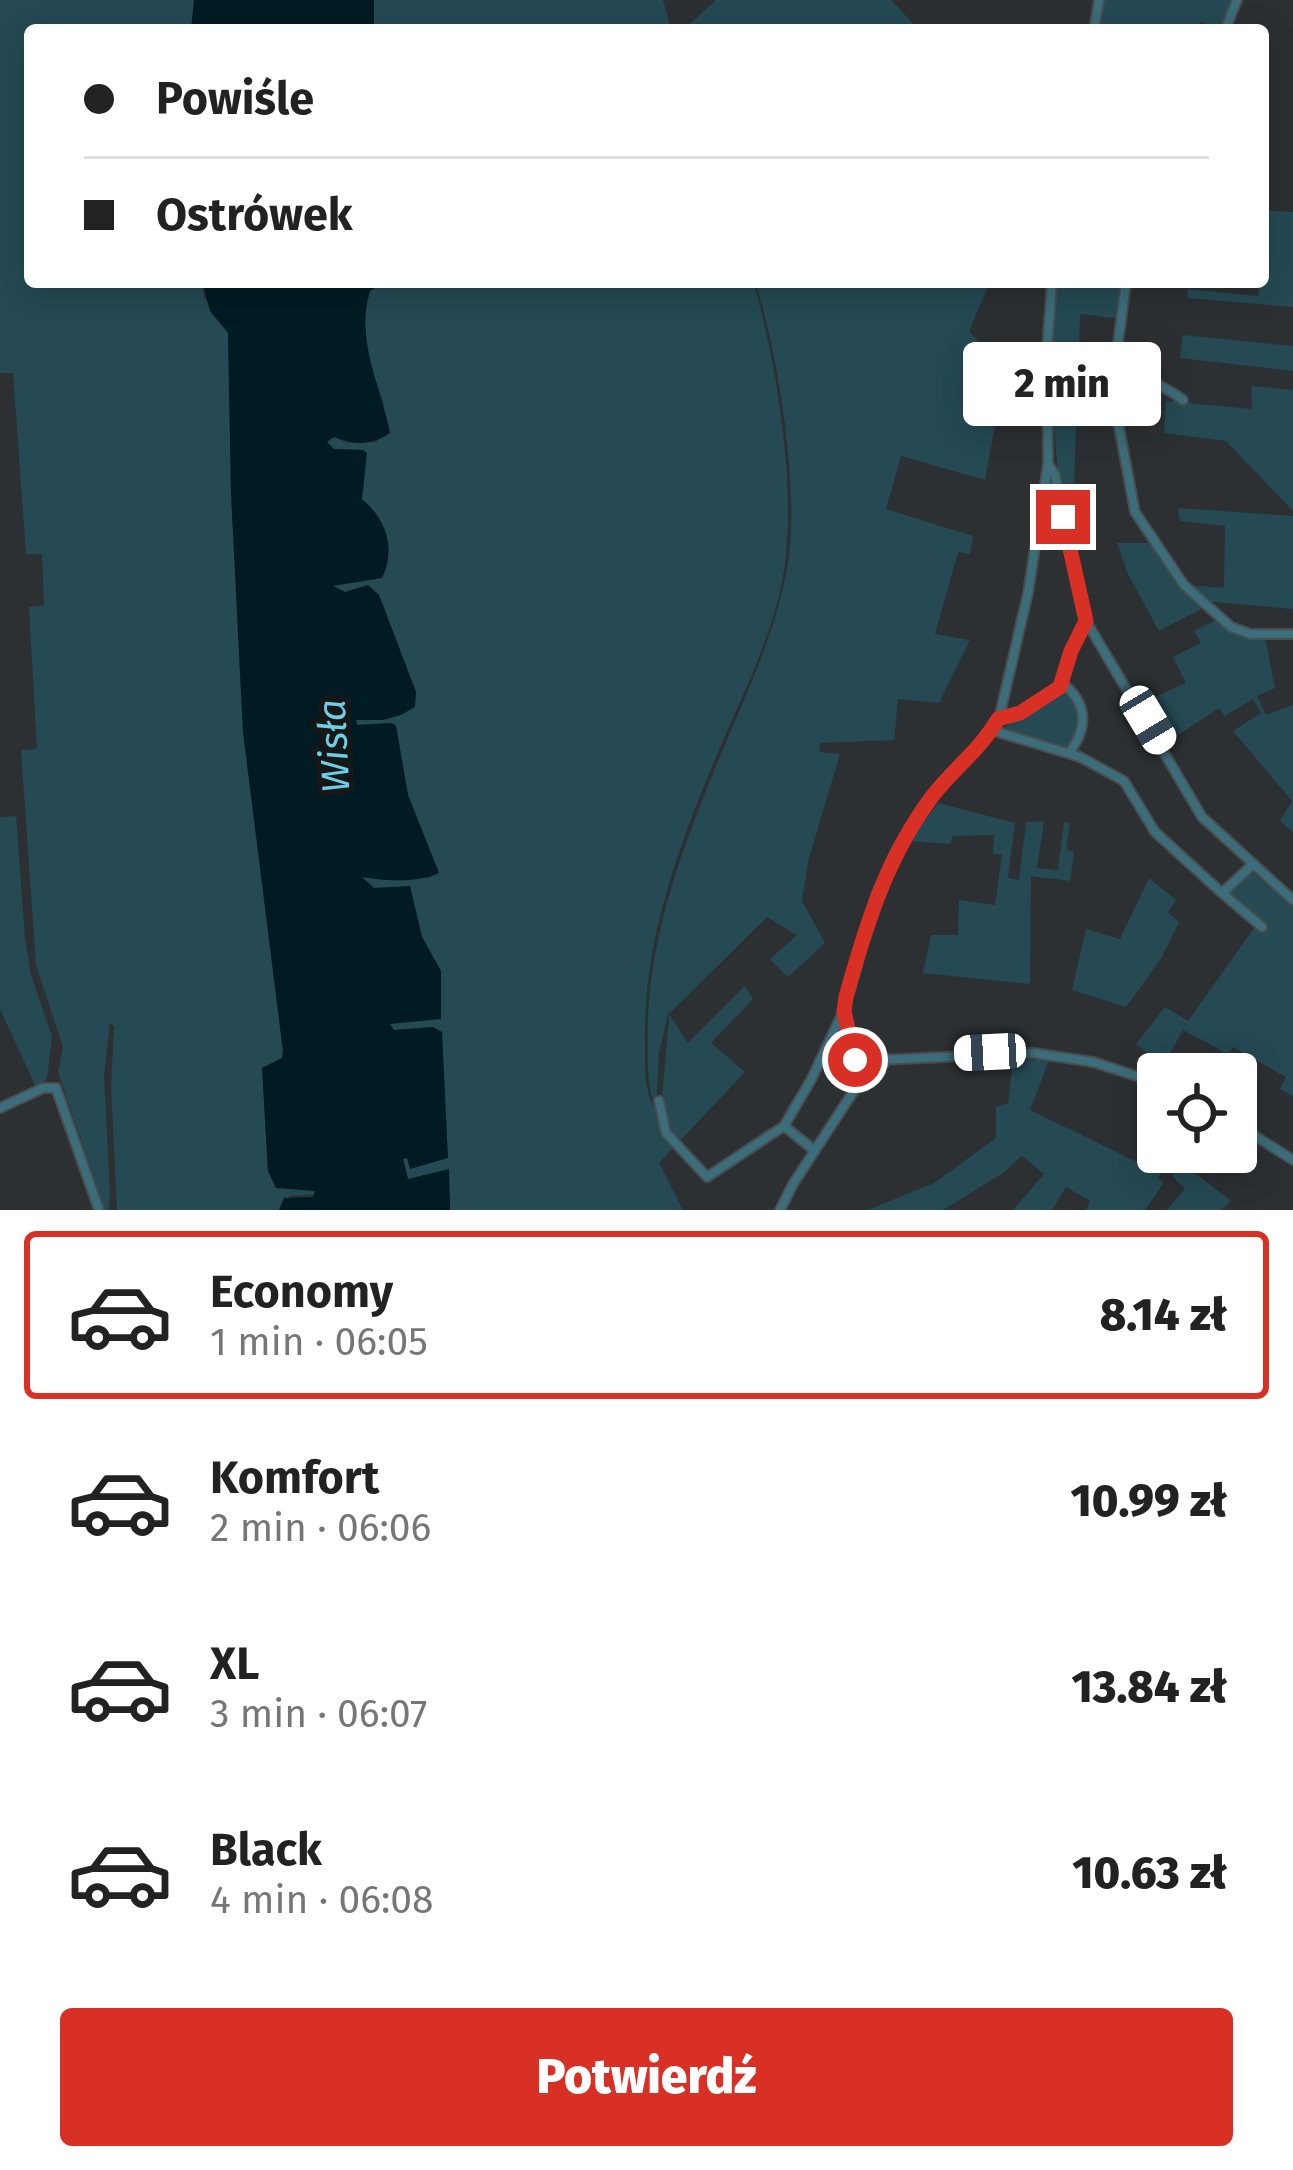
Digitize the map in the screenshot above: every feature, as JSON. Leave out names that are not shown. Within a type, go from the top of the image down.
[{"type":"street","points":[[659,1101],[667,1133],[707,1177],[784,1126],[844,1011],[877,893],[897,849],[940,786],[998,719],[1022,621],[1048,464],[1052,288]]},
{"type":"street","points":[[1125,288],[1112,373],[1135,512],[1184,585],[1232,627],[1250,634],[1293,634]]},
{"type":"street","points":[[1048,368],[1076,364],[1160,385],[1183,400]]},
{"type":"street","points":[[1048,464],[1086,621],[1202,817],[1293,900]]},
{"type":"street","points":[[998,719],[1007,720],[1045,699],[1062,683],[1086,621]]},
{"type":"street","points":[[1062,683],[1076,695],[1083,714],[1081,733],[1069,753]]},
{"type":"street","points":[[992,730],[1069,753],[1124,781],[1155,832],[1262,927]]},
{"type":"street","points":[[1222,892],[1251,866]]},
{"type":"street","points":[[844,1011],[857,1086]]},
{"type":"street","points":[[855,1060],[1033,1053],[1093,1062],[1137,1076]]},
{"type":"street","points":[[780,1210],[857,1086],[889,1061]]},
{"type":"street","points":[[0,1107],[53,1087],[58,1092],[99,1210]]},
{"type":"street","points":[[784,1126],[815,1151]]},
{"type":"street","points":[[1257,1137],[1293,1160]]},
{"type":"shaded area","points":[[0,0],[194,0],[192,24],[24,24],[24,288],[203,288],[228,333],[243,732],[283,1051],[282,1058],[262,1068],[268,1171],[276,1188],[311,1188],[315,1194],[290,1196],[279,1210],[117,1210],[111,1086],[114,1026],[110,1023],[104,1075],[110,1194],[109,1210],[105,1210],[58,1072],[63,1047],[36,965],[21,750],[37,749],[29,607],[44,605],[42,554],[26,554],[13,373],[0,373]]},
{"type":"shaded area","points":[[374,0],[663,0],[669,24],[374,24]]},
{"type":"shaded area","points":[[716,0],[891,0],[913,24],[690,24]]},
{"type":"shaded area","points":[[1101,0],[1235,0],[1225,24],[1097,24]]},
{"type":"shaded area","points":[[1269,210],[1293,212],[1293,307],[1187,298],[1188,289],[1258,296],[1259,288],[1269,288]]},
{"type":"shaded area","points":[[755,288],[784,442],[786,550],[765,641],[694,810],[658,924],[645,1042],[647,1087],[657,1113],[669,1014],[688,1043],[745,986],[753,999],[711,1043],[745,1072],[659,1163],[683,1210],[450,1210],[449,1170],[408,1179],[403,1158],[407,1157],[410,1168],[433,1027],[394,1030],[390,1024],[441,971],[422,937],[410,887],[373,888],[361,877],[428,878],[439,873],[408,795],[396,726],[357,725],[356,719],[383,720],[416,692],[379,595],[368,585],[345,592],[333,586],[362,499],[366,453],[334,449],[326,442],[334,437],[348,443],[377,442],[384,403],[368,361],[364,311],[370,291]]},
{"type":"shaded area","points":[[757,288],[987,288],[969,331],[997,363],[1040,363],[1042,386],[1002,386],[985,480],[901,456],[886,509],[973,536],[970,554],[958,552],[935,634],[970,640],[939,703],[898,699],[894,740],[820,743],[819,752],[840,754],[808,861],[802,901],[825,943],[788,977],[770,959],[797,935],[767,917],[669,1014],[670,1006],[659,1053],[656,1105],[649,1079],[648,1011],[660,930],[698,812],[771,629],[788,563],[791,499],[785,422]]},
{"type":"shaded area","points":[[1057,288],[1122,288],[1115,318],[1080,314],[1074,484],[1059,483],[1053,358]]},
{"type":"shaded area","points":[[1183,335],[1293,346],[1293,371],[1180,358]]},
{"type":"shaded area","points":[[1251,386],[1293,390],[1293,511],[1226,441],[1164,433],[1166,401],[1252,409]]},
{"type":"shaded area","points":[[1178,508],[1293,516],[1293,609],[1204,601],[1187,585],[1224,588],[1225,526],[1180,521]]},
{"type":"shaded area","points":[[1117,543],[1151,543],[1203,608],[1159,631]]},
{"type":"shaded area","points":[[1218,619],[1242,635],[1265,637],[1275,688],[1257,696],[1266,715],[1293,705],[1293,832],[1280,821],[1292,801],[1233,731],[1261,713],[1253,699],[1225,716],[1219,708],[1166,743],[1141,703],[1186,683],[1173,657],[1201,643],[1194,631]]},
{"type":"shaded area","points":[[1060,691],[1072,694],[1079,715],[1068,747],[1003,733],[1003,728]]},
{"type":"shaded area","points":[[938,803],[1015,823],[1008,878],[1019,880],[1026,822],[1044,821],[1037,868],[1058,870],[1064,822],[1070,823],[1066,849],[1074,852],[1070,881],[1031,876],[1030,984],[923,973],[931,935],[958,935],[959,900],[995,905],[1002,855],[993,853],[994,835],[952,836],[951,844],[909,841]]},
{"type":"shaded area","points":[[16,816],[31,975],[52,1036],[47,1079],[36,1087],[0,1009],[0,817]]},
{"type":"shaded area","points":[[1251,871],[1293,906],[1293,1096],[1280,1089],[1286,1077],[1257,1061],[1257,1053],[1233,1047],[1226,1053],[1183,1030],[1170,1053],[1148,1053],[1136,1044],[1165,1007],[1188,1021],[1259,921],[1229,893]]},
{"type":"shaded area","points":[[1149,878],[1176,900],[1168,912],[1179,922],[1162,957],[1126,1007],[1072,990],[1086,929],[1120,939]]},
{"type":"shaded area","points":[[1013,1060],[1049,1060],[1030,1110],[1137,1162],[1137,1173],[1161,1173],[1158,1178],[1164,1182],[1145,1210],[1086,1210],[1090,1201],[1066,1187],[1052,1210],[1013,1210],[1044,1174],[1022,1156],[943,1210],[868,1210],[934,1183],[996,1138],[996,1107],[1008,1103]]},
{"type":"shaded area","points":[[1195,1173],[1231,1201],[1221,1210],[1167,1210],[1185,1189],[1172,1176]]},
{"type":"water","points":[[194,0],[374,0],[374,24],[192,24]]},
{"type":"water","name":"Wisła","points":[[204,288],[375,288],[366,309],[367,345],[390,433],[369,442],[334,437],[327,442],[334,449],[367,453],[362,499],[383,526],[388,556],[382,578],[333,586],[345,592],[368,585],[379,595],[416,692],[415,707],[401,715],[356,720],[357,725],[396,726],[408,795],[439,873],[411,880],[362,877],[374,888],[410,886],[422,937],[441,971],[441,1019],[390,1024],[394,1030],[433,1027],[442,1032],[448,1158],[410,1169],[407,1158],[403,1159],[408,1179],[449,1169],[450,1210],[279,1210],[284,1198],[313,1197],[315,1191],[276,1188],[268,1171],[262,1068],[282,1058],[283,1051],[243,732],[228,333],[210,311]]},
{"type":"route","points":[[855,1060],[847,1032],[846,997],[877,893],[897,849],[940,786],[998,719],[1007,720],[1045,699],[1064,680],[1078,632],[1086,621],[1063,517]]}]
